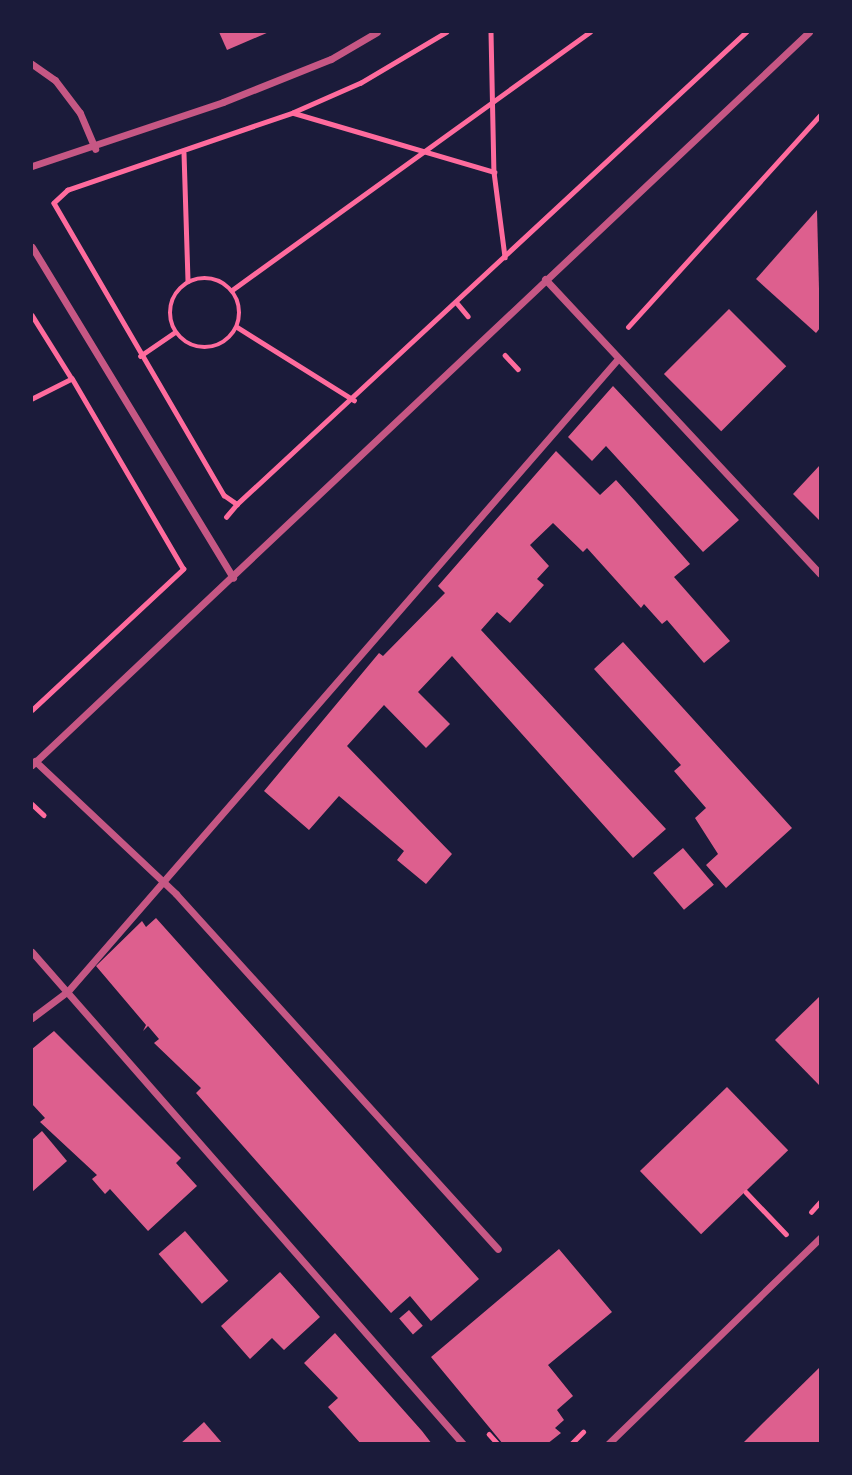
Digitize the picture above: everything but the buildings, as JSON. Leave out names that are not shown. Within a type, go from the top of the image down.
[{"type":"street","points":[[32,166],[95,149],[331,59],[377,32]]},
{"type":"street","points":[[498,1249],[163,881],[33,763],[233,578],[545,279],[809,32]]},
{"type":"street","points":[[32,64],[55,80],[80,113],[95,149]]},
{"type":"street","points":[[32,247],[233,578]]},
{"type":"street","points":[[545,279],[616,361],[821,574]]},
{"type":"street","points":[[32,1018],[68,991],[616,361]]},
{"type":"street","points":[[32,951],[463,1444]]},
{"type":"street","points":[[608,1444],[821,1238]]},
{"type":"path","points":[[447,32],[361,83],[293,113],[184,153],[68,190],[54,203],[140,356],[224,495],[237,504],[354,400],[746,32]]},
{"type":"path","points":[[491,32],[494,172],[505,258]]},
{"type":"path","points":[[232,290],[590,32]]},
{"type":"path","points":[[293,113],[494,172]]},
{"type":"path","points":[[616,361],[628,327],[821,115]]},
{"type":"path","points":[[184,153],[188,281]]},
{"type":"path","points":[[211,278],[232,290],[240,311],[237,327],[225,341],[204,348],[175,332],[172,298],[188,281],[211,278]]},
{"type":"path","points":[[32,315],[183,569],[32,710]]},
{"type":"path","points":[[237,327],[354,400]]},
{"type":"path","points":[[140,356],[175,332]]},
{"type":"path","points":[[32,399],[72,379]]},
{"type":"path","points":[[32,804],[44,815]]},
{"type":"path","points":[[746,1192],[787,1235]]}]
